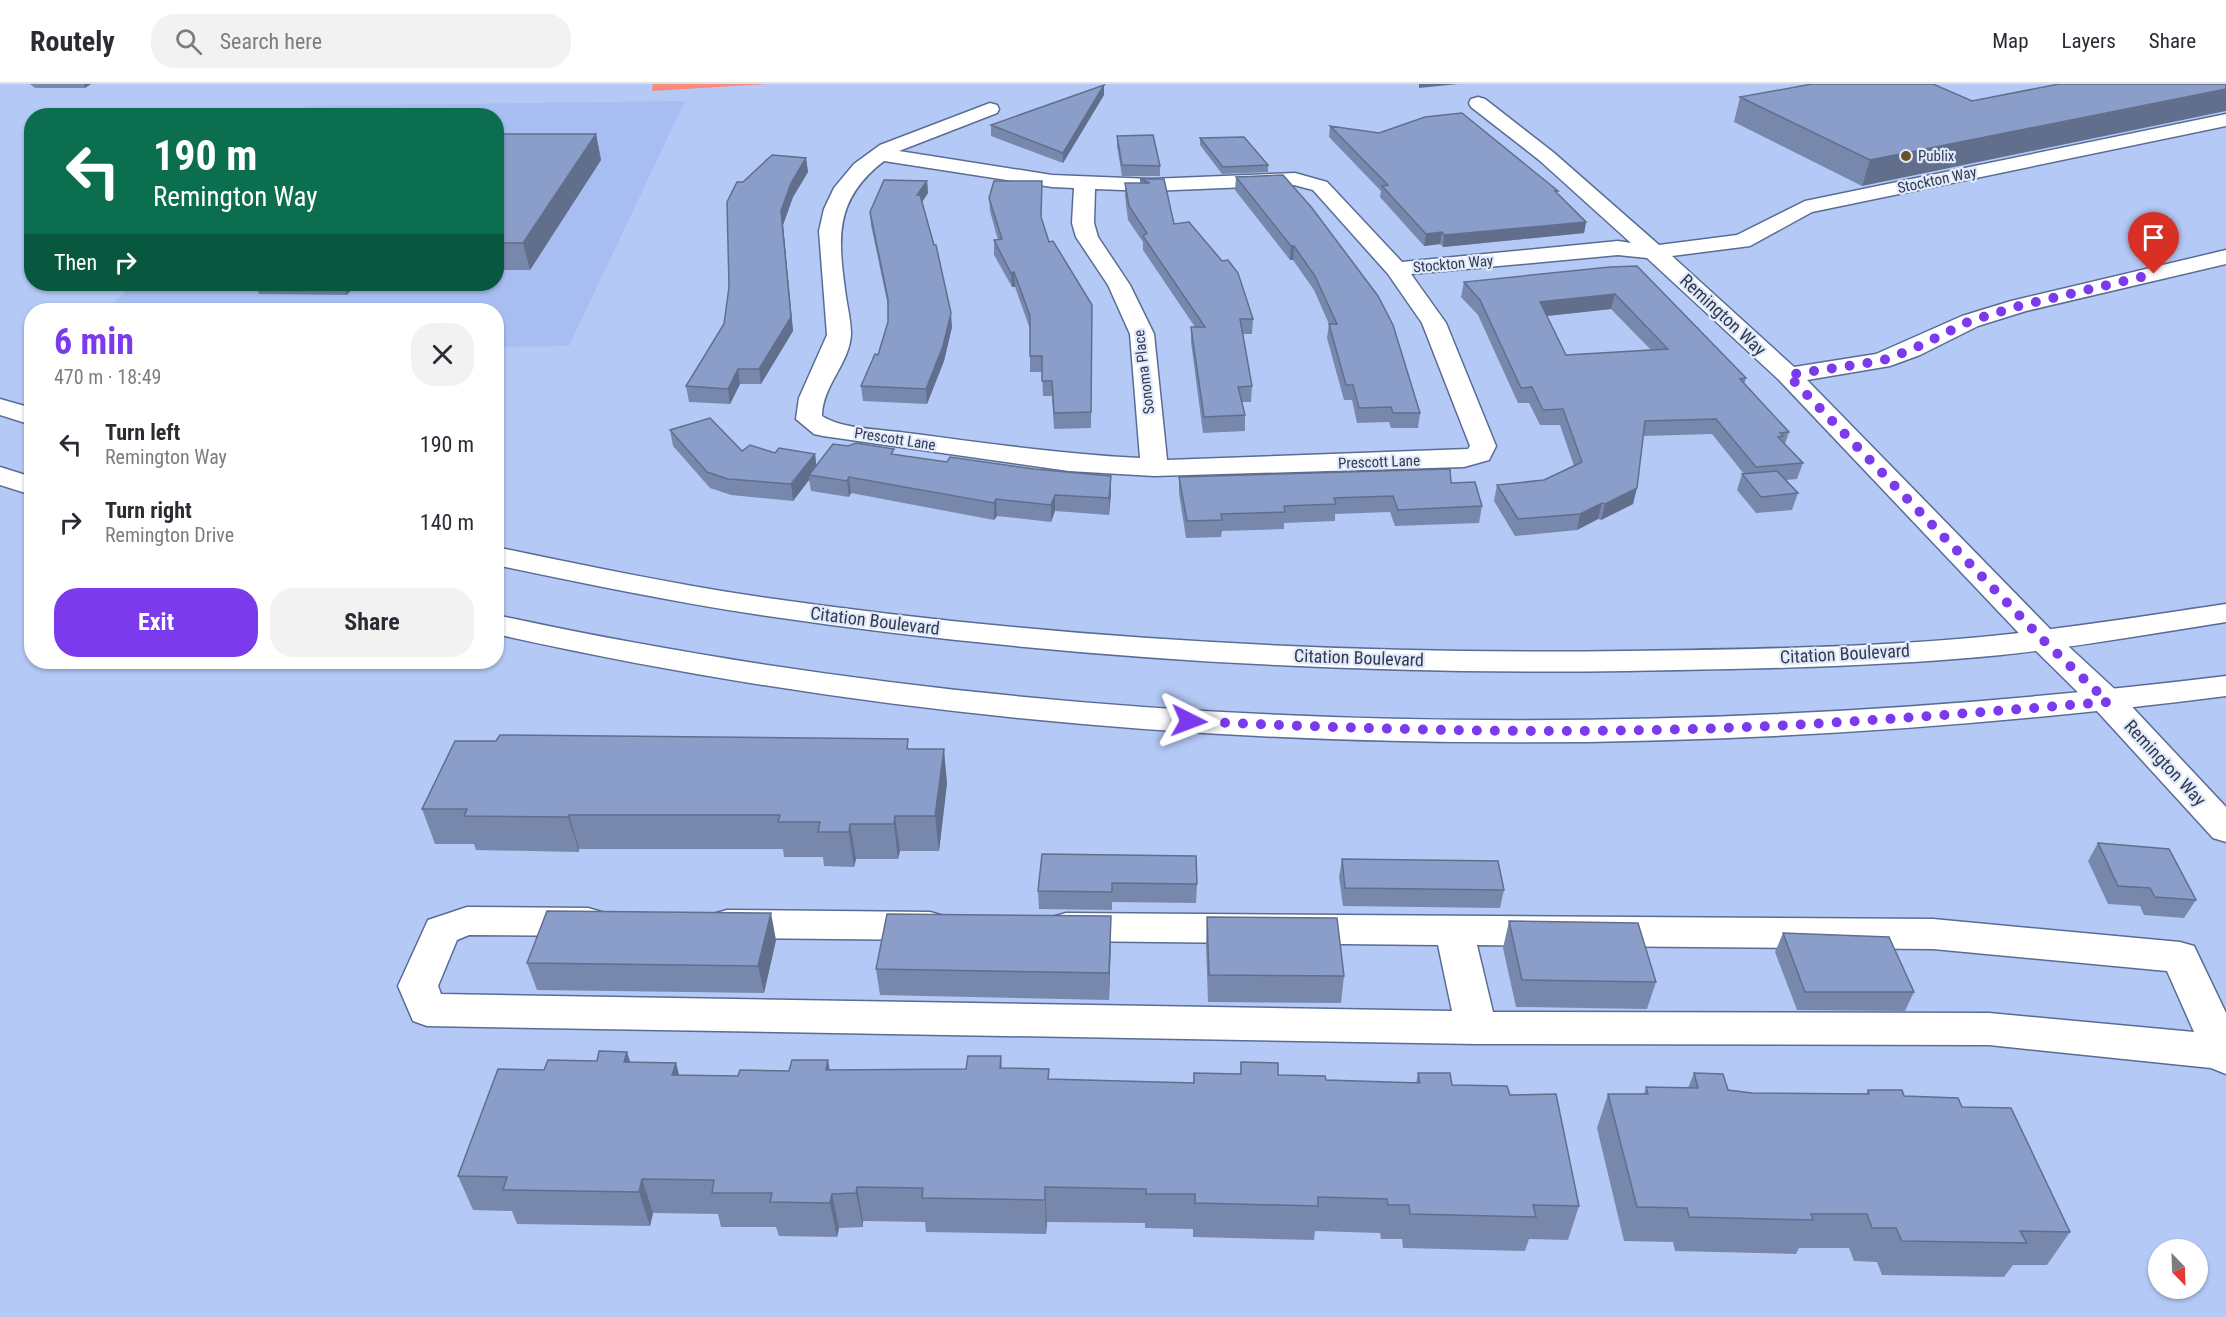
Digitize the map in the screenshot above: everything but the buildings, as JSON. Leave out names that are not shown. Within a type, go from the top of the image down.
[{"type":"street","name":"Remington Way","points":[[1478,103],[1546,156],[1788,375],[2043,640],[2108,702],[2226,829]]},
{"type":"street","name":"Prescott Lane","points":[[879,154],[1012,176],[1085,183],[1151,185],[1284,179],[1311,182],[1328,193],[1402,276],[1440,335],[1483,446],[1479,454],[1464,459],[1154,468],[1069,463],[1012,456],[823,428],[809,419],[808,408],[837,347],[839,334],[829,221],[835,202],[845,184],[858,169],[879,154],[912,138],[990,109]]},
{"type":"street","name":"Stockton Way","points":[[1402,276],[1633,261],[1654,252],[1742,241],[1805,207],[2226,120]]},
{"type":"street","name":"Sonoma Place","points":[[1085,183],[1083,223],[1087,237],[1119,285],[1142,334],[1154,468]]},
{"type":"street","points":[[1788,375],[1881,361],[1911,350],[1970,321],[2019,306],[2226,257]]},
{"type":"street","points":[[0,406],[24,414]]},
{"type":"street","points":[[0,475],[24,484]]},
{"type":"street","name":"Citation Boulevard","points":[[504,558],[754,605],[987,634],[1131,648],[1458,662],[1589,662],[1895,652],[2043,640],[2226,613]]},
{"type":"street","points":[[504,626],[691,665],[767,677],[931,699],[1200,722],[1482,731],[1693,729],[1904,719],[2108,702],[2226,686]]},
{"type":"street","points":[[621,923],[467,921],[442,930],[418,986],[427,1010],[1476,1028],[1989,1029],[2224,1054]]},
{"type":"street","points":[[693,924],[966,926]]},
{"type":"street","points":[[1026,927],[1933,934],[2180,957],[2224,1054]]},
{"type":"street","points":[[1454,931],[1476,1028]]},
{"type":"shaded area","points":[[653,84],[767,84],[652,91]]},
{"type":"shaded area","points":[[685,101],[569,346],[504,347],[504,303],[114,303],[126,291],[504,291],[504,108],[304,108],[306,106]]},
{"type":"place","name":"Publix","points":[[1906,156]]},
{"type":"route","points":[[1189,721],[1482,731],[1693,729],[1904,719],[2108,702],[2043,640],[1788,375],[1881,361],[1911,350],[1970,321],[2019,306],[2154,274]]}]
